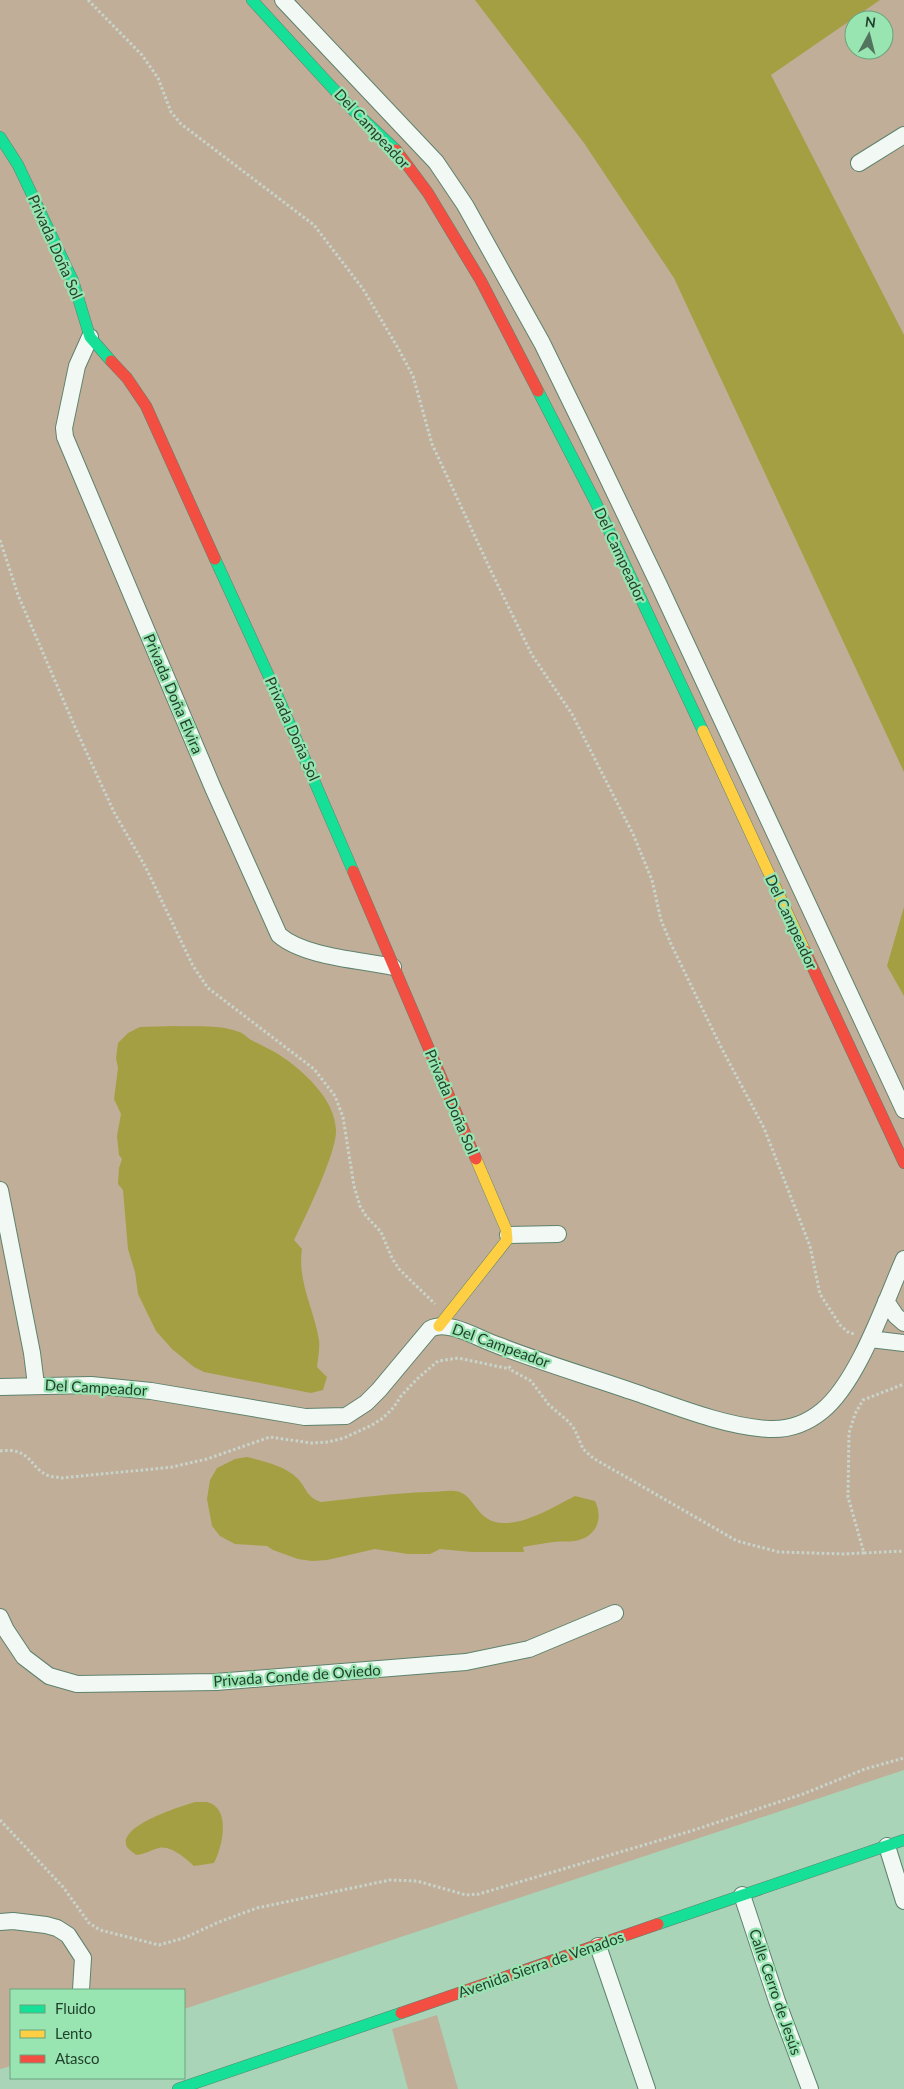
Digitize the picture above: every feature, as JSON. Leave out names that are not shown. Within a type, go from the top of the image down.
[{"type":"street","name":"Del Campeador","points":[[252,0],[350,106],[395,149],[428,192],[481,281],[596,503],[904,1163]]},
{"type":"street","name":"Del Campeador","points":[[283,0],[436,162],[465,205],[542,343],[717,708],[904,1110]]},
{"type":"street","points":[[858,163],[904,135]]},
{"type":"street","name":"Privada Doña Sol","points":[[0,137],[18,165],[73,281],[90,337],[127,378],[146,406],[272,683],[508,1235]]},
{"type":"street","name":"Privada Doña Elvira","points":[[90,337],[77,366],[64,428],[65,437],[209,780],[280,935],[290,944],[311,951],[393,967]]},
{"type":"street","points":[[596,503],[615,494]]},
{"type":"street","points":[[695,716],[717,708]]},
{"type":"street","points":[[796,932],[816,922]]},
{"type":"street","points":[[0,1190],[30,1343],[36,1386]]},
{"type":"street","points":[[443,1320],[507,1240],[508,1235],[558,1234]]},
{"type":"street","name":"Del Campeador","points":[[0,1387],[91,1385],[134,1389],[305,1418],[346,1416],[366,1403],[430,1329],[443,1320],[452,1327],[498,1346],[695,1413],[748,1426],[770,1429],[792,1427],[806,1422],[823,1410],[845,1384],[873,1332],[904,1259]]},
{"type":"street","points":[[886,1301],[896,1316],[904,1323]]},
{"type":"street","points":[[873,1332],[904,1342]]},
{"type":"street","name":"Privada Conde de Oviedo","points":[[0,1617],[24,1657],[49,1676],[77,1684],[216,1682],[466,1662],[529,1649],[615,1613]]},
{"type":"street","name":"Avenida Sierra de Venados","points":[[178,2089],[206,2083],[904,1840]]},
{"type":"street","points":[[886,1846],[904,1902]]},
{"type":"street","name":"Calle Cerro de Jesús","points":[[742,1895],[777,2001],[810,2089]]},
{"type":"street","points":[[0,1922],[13,1921],[46,1925],[57,1928],[68,1935],[82,1958],[81,1989]]},
{"type":"street","points":[[598,1946],[643,2088]]},
{"type":"path","points":[[88,0],[142,55],[158,78],[171,112],[181,124],[314,225],[363,289],[390,333],[412,376],[432,444],[491,571],[532,654],[572,714],[633,834],[652,880],[661,920],[671,944],[721,1047],[764,1128],[810,1246],[820,1294],[840,1325],[848,1332],[854,1334],[873,1332]]},
{"type":"path","points":[[0,540],[18,595],[78,734],[114,812],[146,868],[193,966],[208,988],[314,1069],[335,1096],[343,1117],[354,1186],[360,1206],[366,1216],[381,1232],[399,1269],[443,1320]]},
{"type":"path","points":[[498,1346],[511,1370]]},
{"type":"path","points":[[0,1451],[21,1453],[32,1460],[41,1471],[50,1476],[62,1478],[172,1467],[206,1459],[270,1437],[320,1443],[344,1438],[372,1426],[394,1408],[401,1396],[417,1378],[438,1361],[458,1358],[485,1362],[511,1370],[531,1382],[548,1405],[569,1422],[575,1430],[586,1454],[737,1542],[793,1554],[904,1552]]},
{"type":"path","points":[[864,1552],[848,1497],[850,1434],[855,1414],[863,1400],[904,1384]]},
{"type":"path","points":[[0,1820],[62,1888],[89,1923],[100,1930],[159,1945],[184,1938],[257,1908],[390,1880],[417,1881],[466,1895],[487,1892],[691,1831],[803,1794],[865,1769],[904,1758]]},
{"type":"shaded area","points":[[0,0],[904,0],[904,1770],[185,2009],[185,1989],[10,1989],[10,2066],[0,2069]]},
{"type":"shaded area","points":[[475,0],[880,0],[865,10],[844,10],[844,25],[771,75],[904,335],[904,772],[674,278],[584,143]]},
{"type":"shaded area","points":[[904,907],[904,996],[887,966]]},
{"type":"shaded area","points":[[140,1027],[216,1027],[232,1029],[242,1033],[251,1040],[278,1054],[297,1068],[316,1086],[330,1107],[336,1130],[335,1140],[320,1185],[294,1240],[302,1249],[301,1261],[304,1284],[319,1340],[317,1367],[327,1377],[323,1390],[311,1393],[204,1372],[194,1367],[172,1349],[156,1331],[138,1294],[135,1272],[128,1249],[123,1190],[118,1184],[119,1168],[122,1159],[119,1155],[117,1136],[121,1114],[114,1099],[118,1068],[116,1058],[118,1043],[128,1033]]},
{"type":"shaded area","points":[[247,1457],[274,1464],[286,1470],[297,1478],[312,1498],[321,1502],[402,1493],[455,1491],[463,1493],[488,1519],[499,1523],[512,1523],[539,1514],[575,1496],[595,1501],[599,1514],[598,1521],[593,1532],[582,1539],[523,1547],[524,1552],[472,1552],[440,1549],[430,1554],[408,1554],[375,1549],[327,1560],[312,1561],[298,1559],[267,1546],[235,1544],[220,1536],[212,1526],[207,1499],[210,1480],[217,1468],[235,1459]]},
{"type":"shaded area","points":[[195,1802],[207,1802],[215,1806],[220,1812],[223,1829],[222,1839],[214,1863],[194,1866],[178,1853],[168,1849],[159,1848],[136,1855],[127,1847],[126,1839],[140,1825],[165,1812]]},
{"type":"shaded area","points":[[437,2015],[458,2089],[408,2089],[392,2029]]},
{"type":"traffic: fast","points":[[252,0],[350,107],[396,150]]},
{"type":"traffic: fast","points":[[0,137],[18,165],[73,281],[90,337],[111,361]]},
{"type":"traffic: fast","points":[[538,391],[596,503],[703,731]]},
{"type":"traffic: fast","points":[[215,559],[272,683],[353,871]]},
{"type":"traffic: fast","points":[[658,1924],[904,1840]]},
{"type":"traffic: fast","points":[[178,2089],[401,2013]]},
{"type":"traffic: slow","points":[[703,731],[805,951]]},
{"type":"traffic: slow","points":[[439,1326],[507,1240],[506,1229],[476,1159]]},
{"type":"traffic: jam","points":[[396,150],[428,193],[481,281],[538,391]]},
{"type":"traffic: jam","points":[[111,361],[127,378],[146,406],[215,559]]},
{"type":"traffic: jam","points":[[353,871],[476,1159]]},
{"type":"traffic: jam","points":[[805,951],[904,1163]]},
{"type":"traffic: jam","points":[[401,2013],[658,1924]]}]
